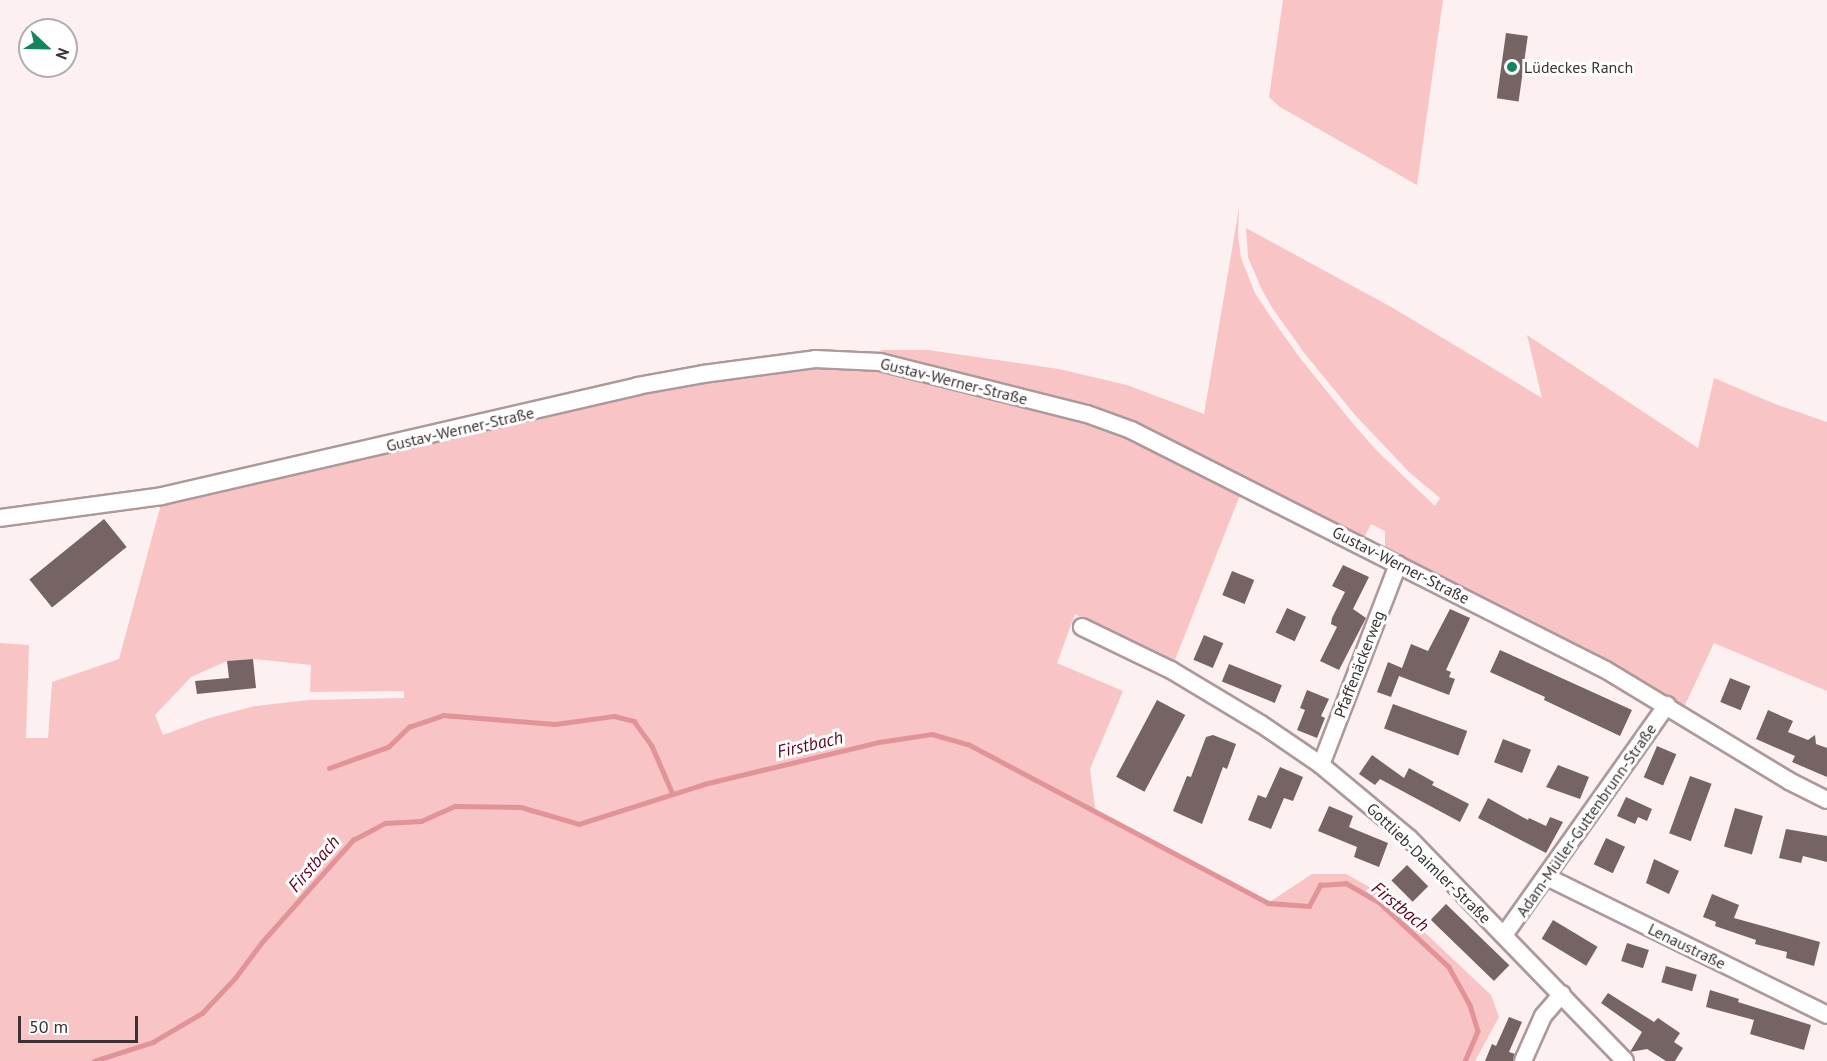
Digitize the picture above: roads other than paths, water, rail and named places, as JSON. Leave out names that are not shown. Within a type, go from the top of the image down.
[{"type":"street","name":"Gustav-Werner-Straße","points":[[0,518],[162,496],[637,386],[773,364],[857,359],[904,368],[1087,414],[1131,430],[1244,485],[1606,670],[1789,781],[1827,800]]},
{"type":"street","name":"Pfaffenäckerweg","points":[[1321,765],[1398,564]]},
{"type":"street","name":"Gottlieb-Daimler-Straße","points":[[1082,627],[1171,670],[1261,724],[1321,765],[1409,838],[1625,1061]]},
{"type":"street","name":"Adam-Müller-Guttenbrunn-Straße","points":[[1504,935],[1667,705]]},
{"type":"street","name":"Lenaustraße","points":[[1547,877],[1827,1015]]},
{"type":"street","points":[[1523,1061],[1543,1016],[1562,994]]},
{"type":"waterway","points":[[329,768],[388,747],[409,727],[443,715],[555,724],[614,716],[634,721],[652,746],[672,792]]},
{"type":"waterway","name":"Firstbach","points":[[94,1061],[153,1042],[202,1013],[235,978],[262,942],[353,840],[385,823],[421,821],[455,806],[521,807],[579,824],[704,784],[879,742],[932,734],[968,744],[1268,903],[1309,906],[1320,885],[1346,883],[1380,903],[1449,967],[1470,1005],[1478,1031],[1465,1061]]},
{"type":"place","name":"Lüdeckes Ranch","points":[[1512,67]]}]
